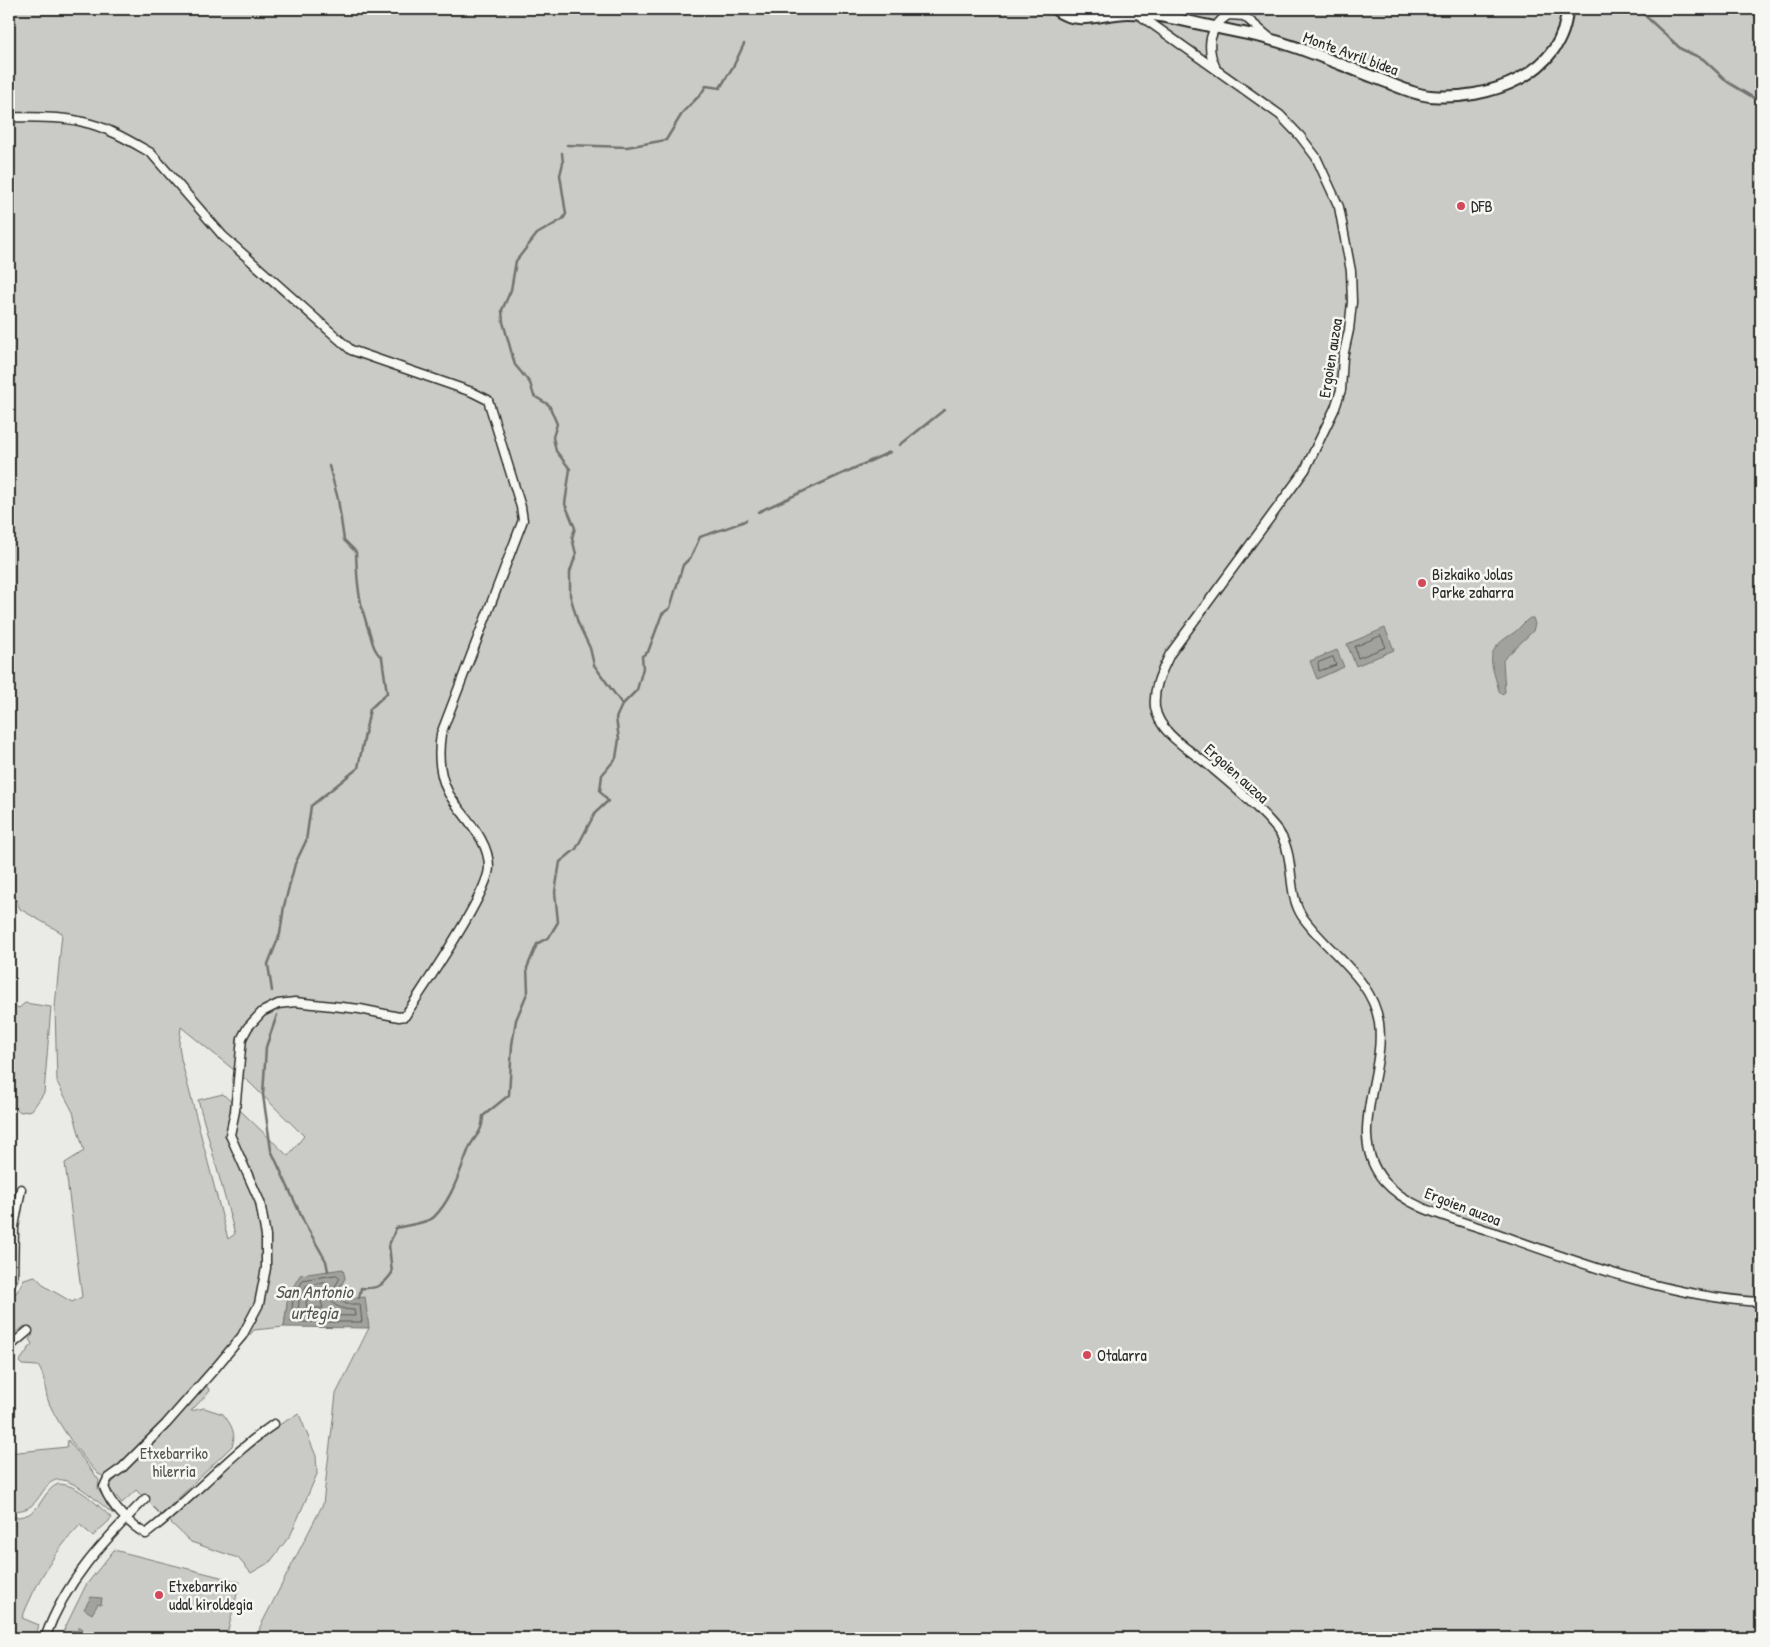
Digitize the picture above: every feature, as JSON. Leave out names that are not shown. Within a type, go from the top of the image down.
[{"type":"street","name":"Monte Avril bidea","points":[[1055,9],[1070,17],[1085,18],[1118,14],[1138,14],[1274,41],[1416,93],[1429,96],[1456,95],[1497,88],[1527,76],[1548,57],[1558,43],[1564,29],[1567,9]]},
{"type":"street","name":"Ergoien auzoa","points":[[1138,14],[1280,115],[1316,157],[1339,207],[1351,271],[1352,302],[1340,390],[1335,408],[1305,470],[1170,654],[1156,685],[1155,708],[1160,724],[1170,735],[1215,770],[1268,820],[1282,836],[1289,854],[1295,899],[1301,915],[1362,984],[1372,1002],[1379,1020],[1380,1041],[1376,1075],[1366,1127],[1367,1145],[1373,1164],[1385,1182],[1423,1207],[1636,1280],[1728,1300],[1761,1302]]},
{"type":"street","points":[[1216,68],[1208,52],[1214,28],[1228,15],[1244,16],[1274,41]]},
{"type":"street","points":[[9,117],[82,122],[102,128],[151,153],[223,236],[351,350],[472,392],[488,400],[523,520],[441,734],[439,751],[447,789],[479,836],[486,853],[489,867],[486,882],[456,935],[405,1016],[399,1018],[360,1009],[295,1002],[278,1004],[262,1012],[248,1027],[242,1038],[236,1111],[230,1135],[260,1202],[266,1236],[266,1268],[259,1304],[242,1336],[217,1366],[166,1424],[122,1468],[104,1482],[106,1494],[126,1518],[146,1534],[166,1519],[254,1437],[274,1424]]},
{"type":"street","points":[[9,1286],[13,1278],[14,1227],[21,1189]]},
{"type":"street","points":[[9,1347],[28,1332]]},
{"type":"street","points":[[45,1638],[60,1603],[78,1574],[99,1546],[145,1498]]},
{"type":"green space","name":"Etxebarriko hilerria","points":[[9,9],[1761,9],[1761,1638],[258,1638],[260,1627],[323,1504],[336,1394],[369,1328],[347,1299],[337,1293],[345,1278],[288,1296],[284,1327],[254,1330],[206,1385],[210,1391],[191,1411],[204,1408],[223,1414],[232,1429],[234,1437],[232,1446],[161,1515],[136,1490],[122,1503],[108,1487],[142,1453],[133,1451],[106,1477],[98,1474],[84,1458],[59,1422],[47,1398],[41,1370],[38,1366],[22,1365],[19,1362],[32,1344],[29,1339],[33,1335],[25,1326],[9,1337],[9,1297],[17,1292],[24,1279],[35,1276],[46,1287],[72,1302],[82,1297],[65,1163],[84,1151],[73,1112],[57,1082],[55,1007],[62,933],[20,909],[14,895],[9,894]],"holes":[[[181,1027],[250,1083],[304,1136],[288,1156],[223,1094],[198,1100],[235,1234],[228,1239],[181,1059],[179,1045]]]},
{"type":"green space","points":[[25,1003],[51,1007],[44,1093],[32,1110],[21,1112],[9,1106],[9,1004],[19,1008]]},
{"type":"green space","points":[[299,1414],[316,1456],[317,1474],[291,1534],[270,1562],[251,1573],[238,1558],[191,1542],[169,1521],[246,1448]]},
{"type":"green space","points":[[68,1440],[99,1480],[98,1489],[113,1514],[81,1488],[62,1480],[56,1480],[47,1486],[28,1508],[9,1510],[9,1453],[67,1447]]},
{"type":"green space","points":[[58,1484],[73,1487],[80,1491],[112,1518],[93,1536],[80,1525],[71,1535],[46,1568],[22,1618],[39,1625],[35,1638],[9,1638],[9,1518],[29,1514],[37,1507],[49,1490]]},
{"type":"green space","name":"Etxebarriko udal kiroldegia","points":[[114,1550],[240,1582],[226,1638],[60,1638],[86,1585]]},
{"type":"water","points":[[1530,618],[1533,618],[1535,624],[1533,631],[1503,660],[1505,692],[1502,694],[1499,691],[1492,665],[1493,653],[1503,640]]},
{"type":"water","points":[[1385,628],[1394,650],[1356,666],[1347,644]]},
{"type":"water","points":[[1337,650],[1344,667],[1317,679],[1310,661]]},
{"type":"water","name":"San Antonio urtegia","points":[[343,1269],[345,1278],[337,1293],[347,1299],[365,1297],[369,1328],[284,1327],[288,1296],[300,1275]]},
{"type":"water","points":[[91,1597],[102,1598],[101,1605],[98,1604],[92,1614],[84,1609]]},
{"type":"water","points":[[79,1627],[82,1628],[81,1632],[84,1633],[83,1638],[69,1638],[72,1630],[77,1631]]},
{"type":"waterway","points":[[1638,9],[1681,49],[1703,59],[1729,83],[1754,98],[1761,99]]},
{"type":"waterway","points":[[567,145],[627,147],[666,140],[683,112],[701,94],[706,86],[720,88],[744,44]]},
{"type":"waterway","points":[[515,365],[503,322],[502,310],[511,290],[516,261],[537,234],[563,219],[566,214],[560,175],[563,163],[562,153]]},
{"type":"waterway","points":[[516,366],[530,383],[534,396],[549,405],[557,424],[553,437],[556,451],[570,469],[565,504],[575,528],[572,538],[576,554],[570,572],[570,595],[578,623],[590,648],[594,665],[622,704]]},
{"type":"waterway","points":[[900,445],[944,410]]},
{"type":"waterway","points":[[758,512],[890,452]]},
{"type":"waterway","points":[[272,991],[268,964],[280,934],[284,906],[295,864],[306,841],[311,806],[358,768],[370,709],[387,693],[382,658],[374,647],[361,603],[356,552],[344,540],[338,499],[329,466]]},
{"type":"waterway","points":[[359,1298],[361,1288],[379,1286],[392,1273],[389,1245],[396,1228],[416,1224],[434,1217],[446,1202],[470,1146],[481,1128],[483,1116],[509,1095],[512,1045],[516,1020],[528,991],[527,968],[537,944],[549,937],[558,922],[555,892],[560,862],[576,849],[595,813],[608,801],[600,791],[602,775],[616,758],[619,739],[616,718],[622,705],[637,690],[643,668],[642,656],[648,652],[662,614],[670,608],[683,565],[691,557],[700,537],[746,520]]},
{"type":"waterway","points":[[277,1015],[266,1047],[263,1095],[271,1150],[304,1222],[326,1261],[328,1271]]},
{"type":"place","name":"DFB","points":[[1461,206]]},
{"type":"place","name":"Bizkaiko Jolas Parke zaharra","points":[[1422,583]]},
{"type":"place","name":"Otalarra","points":[[1087,1355]]},
{"type":"place","name":"Etxebarriko udal kiroldegia","points":[[159,1595]]}]
